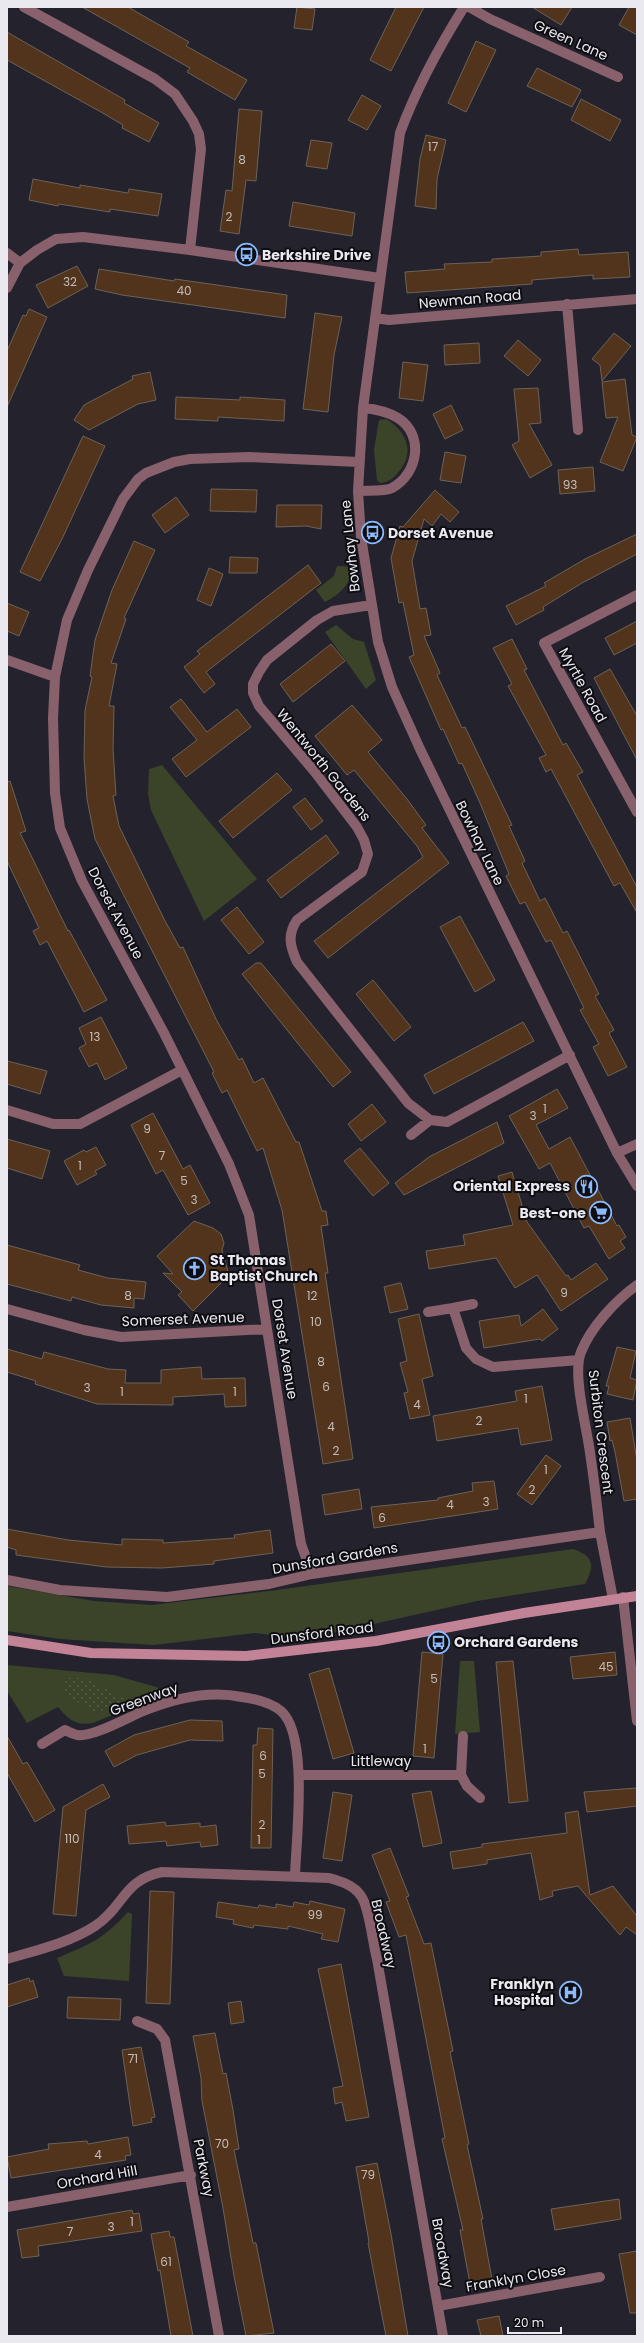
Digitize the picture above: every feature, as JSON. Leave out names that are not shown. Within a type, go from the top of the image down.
[{"type":"main road","name":"Dunsford Road","points":[[7,1640],[91,1653],[246,1656],[376,1641],[618,1598],[637,1596]]},
{"type":"street","points":[[24,7],[155,79],[175,94],[185,107],[199,134],[201,149],[190,250]]},
{"type":"street","name":"Bowhay Lane","points":[[464,7],[446,35],[409,108],[400,133],[363,408],[359,462],[358,491],[361,537],[370,605],[378,642],[395,694],[478,871],[617,1152],[637,1186]]},
{"type":"street","name":"Green Lane","points":[[469,7],[490,19],[618,76]]},
{"type":"street","points":[[7,288],[20,263],[56,239],[83,237],[190,250],[380,278]]},
{"type":"street","points":[[7,253],[20,263]]},
{"type":"street","name":"Newman Road","points":[[375,318],[388,320],[637,299]]},
{"type":"street","points":[[567,304],[578,430]]},
{"type":"street","name":"Bowhay Lane","points":[[358,491],[392,488],[407,474],[414,461],[416,448],[409,429],[399,418],[378,410],[363,408]]},
{"type":"street","name":"Dorset Avenue","points":[[312,1574],[301,1544],[252,1228],[243,1195],[182,1070],[82,881],[60,828],[55,792],[53,718],[55,677],[67,620],[88,570],[122,499],[138,479],[146,473],[169,463],[190,459],[249,457],[359,462]]},
{"type":"street","name":"Myrtle Road","points":[[637,594],[544,643],[637,811]]},
{"type":"street","name":"Wentworth Gardens","points":[[370,605],[334,611],[317,620],[267,660],[259,672],[254,684],[253,692],[259,706],[314,771],[357,827],[364,840],[368,854],[362,872],[297,920],[291,930],[291,950],[297,962],[408,1103],[430,1120]]},
{"type":"street","points":[[7,660],[55,677]]},
{"type":"street","points":[[412,1135],[430,1120],[447,1122],[570,1055]]},
{"type":"street","points":[[7,1110],[53,1124],[80,1124],[182,1070]]},
{"type":"street","points":[[617,1152],[637,1144]]},
{"type":"street","name":"Surbiton Crescent","points":[[600,1532],[580,1390],[579,1360],[581,1352],[603,1316],[626,1293],[637,1285]]},
{"type":"street","points":[[428,1312],[473,1304]]},
{"type":"street","points":[[453,1308],[466,1348],[476,1359],[493,1367],[579,1360]]},
{"type":"street","name":"Somerset Avenue","points":[[7,1309],[84,1330],[121,1337],[267,1329]]},
{"type":"street","points":[[600,1532],[618,1598],[637,1721]]},
{"type":"street","name":"Dunsford Gardens","points":[[7,1580],[60,1590],[167,1597],[269,1584],[312,1574],[600,1532]]},
{"type":"street","name":"Greenway","points":[[42,1744],[66,1730],[77,1735],[91,1733],[152,1707],[183,1698],[235,1695],[270,1704],[282,1712],[293,1729],[300,1775],[294,1876]]},
{"type":"street","points":[[463,1736],[461,1775],[467,1786],[480,1798]]},
{"type":"street","name":"Littleway","points":[[300,1775],[461,1775]]},
{"type":"street","name":"Broadway","points":[[7,1959],[48,1947],[96,1925],[135,1883],[151,1874],[162,1872],[328,1878],[343,1882],[361,1896],[365,1905],[377,1959],[443,2336]]},
{"type":"street","name":"Parkway","points":[[137,2021],[157,2029],[165,2040],[191,2175],[219,2336]]},
{"type":"street","name":"Orchard Hill","points":[[7,2207],[191,2175]]},
{"type":"street","name":"Franklyn Close","points":[[438,2306],[600,2277]]},
{"type":"green space","points":[[386,419],[403,435],[406,441],[407,455],[405,462],[397,474],[392,479],[380,483],[377,480],[374,450],[379,420]]},
{"type":"green space","points":[[337,566],[354,567],[350,579],[344,588],[325,602],[316,590],[334,576]]},
{"type":"green space","points":[[336,625],[353,639],[364,642],[376,680],[366,689],[325,632]]},
{"type":"green space","points":[[162,765],[257,879],[204,921],[151,810],[148,794],[149,769]]},
{"type":"green space","points":[[573,1549],[585,1555],[591,1562],[590,1572],[585,1584],[477,1601],[324,1635],[294,1638],[255,1633],[154,1645],[60,1639],[7,1631],[7,1586],[94,1601],[152,1605],[277,1590]]},
{"type":"green space","points":[[460,1661],[474,1661],[480,1732],[455,1734]]},
{"type":"green space","points":[[7,1665],[114,1675],[170,1691],[93,1723],[77,1723],[69,1719],[58,1707],[27,1723],[7,1691]]},
{"type":"green space","points":[[66,1678],[85,1678],[125,1699],[97,1713],[65,1695]]},
{"type":"green space","points":[[128,1912],[132,1914],[129,1981],[64,1976],[57,1958],[79,1949],[104,1935]]},
{"type":"building","points":[[82,7],[128,7],[189,42],[186,46],[247,80],[235,100],[187,72],[190,68]]},
{"type":"building","points":[[297,7],[315,9],[312,30],[294,28]]},
{"type":"building","points":[[396,7],[424,7],[391,71],[370,60]]},
{"type":"building","points":[[532,7],[572,7],[561,25]]},
{"type":"building","points":[[629,7],[637,7],[637,35],[619,25]]},
{"type":"building","points":[[7,32],[125,100],[124,103],[159,123],[149,142],[122,128],[123,125],[101,112],[7,60]]},
{"type":"building","points":[[476,41],[496,50],[466,112],[448,103]]},
{"type":"building","points":[[537,68],[581,90],[572,107],[527,86]]},
{"type":"building","points":[[362,95],[381,106],[367,130],[348,120]]},
{"type":"building","points":[[581,99],[621,120],[610,141],[571,120]]},
{"type":"building","points":[[239,109],[262,111],[256,181],[246,180],[239,234],[220,231],[226,190],[232,191]]},
{"type":"building","points":[[426,135],[446,140],[437,179],[436,209],[415,206],[420,159]]},
{"type":"building","points":[[311,140],[332,143],[327,169],[306,166]]},
{"type":"building","points":[[33,179],[80,188],[80,185],[128,193],[129,189],[162,194],[158,216],[110,209],[110,212],[59,204],[58,206],[29,200]]},
{"type":"building","points":[[293,202],[355,213],[352,236],[289,226]]},
{"type":"building","points":[[578,249],[579,255],[628,252],[630,277],[593,279],[593,275],[532,280],[532,284],[407,293],[405,272],[445,269],[444,264],[492,262],[492,259],[541,256],[541,252]]},
{"type":"building","points":[[77,266],[88,286],[48,308],[36,285]]},
{"type":"building","points":[[99,269],[174,281],[175,279],[287,295],[285,318],[122,295],[95,289]]},
{"type":"building","points":[[29,309],[47,317],[7,407],[7,351],[23,315],[26,316]]},
{"type":"building","points":[[315,313],[342,317],[334,355],[328,412],[303,409]]},
{"type":"building","points":[[614,333],[631,346],[602,381],[600,365],[592,359]]},
{"type":"building","points":[[518,340],[541,360],[528,376],[504,356]]},
{"type":"building","points":[[479,343],[480,363],[445,365],[444,345]]},
{"type":"building","points":[[403,362],[428,365],[423,401],[399,398]]},
{"type":"building","points":[[150,372],[156,400],[138,404],[89,430],[74,420],[84,405],[133,379],[132,376]]},
{"type":"building","points":[[625,379],[632,435],[637,437],[623,471],[600,462],[618,417],[606,418],[602,382]]},
{"type":"building","points":[[538,388],[541,423],[529,424],[552,465],[530,478],[512,445],[519,441],[514,389]]},
{"type":"building","points":[[176,397],[240,400],[240,397],[285,400],[284,421],[218,417],[218,421],[175,419]]},
{"type":"building","points":[[451,405],[463,430],[445,439],[433,414]]},
{"type":"building","points":[[83,436],[105,446],[62,539],[40,581],[20,572]]},
{"type":"building","points":[[445,452],[466,456],[461,483],[440,480]]},
{"type":"building","points":[[593,467],[595,491],[560,494],[558,470]]},
{"type":"building","points":[[211,489],[257,490],[256,512],[210,511]]},
{"type":"building","points":[[435,490],[459,512],[450,522],[441,514],[432,526],[424,519],[412,561],[420,609],[426,608],[431,635],[424,636],[440,673],[437,675],[462,728],[465,727],[512,825],[509,826],[525,861],[522,863],[540,901],[545,898],[563,933],[567,931],[599,994],[595,996],[614,1030],[609,1033],[627,1067],[608,1076],[593,1047],[599,1044],[580,1010],[584,1008],[551,940],[546,942],[525,902],[520,904],[506,876],[509,874],[480,803],[462,763],[459,764],[443,729],[441,730],[409,657],[414,655],[403,602],[399,603],[391,558],[400,526],[403,527]]},
{"type":"building","points":[[176,497],[189,515],[165,533],[152,515]]},
{"type":"building","points":[[277,505],[322,505],[321,529],[306,526],[276,527]]},
{"type":"building","points":[[637,534],[637,554],[582,583],[543,607],[544,610],[516,625],[506,606],[546,586],[544,583],[585,559]]},
{"type":"building","points":[[134,541],[155,550],[124,618],[126,619],[111,663],[117,664],[109,706],[114,706],[113,749],[116,795],[113,796],[119,826],[164,919],[180,948],[183,947],[216,1019],[239,1060],[242,1058],[254,1083],[263,1078],[296,1142],[299,1142],[322,1211],[326,1211],[328,1225],[321,1226],[328,1273],[325,1273],[353,1459],[323,1464],[282,1210],[263,1148],[257,1151],[227,1090],[222,1093],[212,1073],[214,1072],[95,839],[87,799],[84,758],[85,710],[92,677],[90,676],[95,640],[112,590]]},
{"type":"building","points":[[230,557],[258,558],[257,573],[229,573]]},
{"type":"building","points":[[308,565],[321,583],[206,672],[215,684],[204,693],[184,667],[200,654],[197,651]]},
{"type":"building","points":[[209,568],[223,574],[211,606],[197,600]]},
{"type":"building","points":[[7,603],[29,612],[19,636],[7,631]]},
{"type":"building","points":[[637,621],[637,643],[614,655],[605,638]]},
{"type":"building","points":[[512,639],[527,669],[524,670],[563,745],[566,743],[583,772],[577,775],[637,887],[636,911],[620,883],[614,886],[551,769],[546,772],[539,758],[546,755],[508,686],[512,684],[493,648]]},
{"type":"building","points":[[331,644],[345,661],[293,702],[280,684]]},
{"type":"building","points":[[610,669],[637,716],[637,760],[594,678]]},
{"type":"building","points":[[181,699],[207,732],[237,709],[251,727],[186,777],[172,759],[197,740],[170,707]]},
{"type":"building","points":[[352,705],[382,740],[368,752],[407,799],[426,825],[422,828],[449,863],[328,958],[314,941],[423,857],[417,846],[354,770],[347,775],[315,736]]},
{"type":"building","points":[[277,773],[292,790],[233,838],[219,821]]},
{"type":"building","points":[[10,781],[26,831],[20,833],[68,931],[69,930],[107,1000],[84,1012],[47,941],[40,945],[33,931],[39,928],[7,861],[7,782]]},
{"type":"building","points":[[305,798],[323,821],[311,830],[293,807]]},
{"type":"building","points":[[326,835],[339,853],[281,898],[267,880]]},
{"type":"building","points":[[237,907],[264,942],[249,954],[221,920]]},
{"type":"building","points":[[460,916],[495,980],[475,992],[440,927]]},
{"type":"building","points":[[256,963],[261,963],[351,1072],[333,1087],[242,974]]},
{"type":"building","points":[[373,980],[411,1027],[394,1041],[356,994]]},
{"type":"building","points":[[101,1017],[127,1068],[105,1080],[97,1063],[89,1067],[79,1048],[86,1044],[79,1028]]},
{"type":"building","points":[[523,1022],[534,1041],[434,1094],[424,1075]]},
{"type":"building","points":[[7,1061],[47,1071],[40,1094],[7,1084]]},
{"type":"building","points":[[557,1089],[568,1108],[536,1125],[549,1149],[570,1137],[617,1226],[619,1225],[626,1237],[620,1241],[625,1248],[609,1259],[589,1226],[584,1228],[550,1163],[539,1169],[509,1116]]},
{"type":"building","points":[[372,1104],[386,1122],[361,1141],[348,1124]]},
{"type":"building","points":[[153,1113],[183,1169],[190,1165],[210,1203],[188,1215],[163,1170],[156,1174],[131,1125]]},
{"type":"building","points":[[497,1122],[504,1143],[404,1195],[395,1183],[429,1157]]},
{"type":"building","points":[[7,1139],[50,1151],[42,1179],[7,1168]]},
{"type":"building","points":[[96,1147],[106,1165],[95,1171],[97,1174],[77,1185],[64,1161],[84,1150],[86,1152]]},
{"type":"building","points":[[360,1148],[389,1183],[373,1196],[344,1161]]},
{"type":"building","points":[[512,1172],[527,1222],[566,1276],[568,1275],[571,1280],[596,1263],[608,1279],[561,1311],[537,1275],[515,1288],[496,1258],[429,1269],[426,1251],[465,1245],[463,1235],[513,1225],[498,1176]]},
{"type":"building","name":"St Thomas Baptist Church","points":[[194,1221],[213,1228],[221,1234],[224,1243],[222,1250],[229,1275],[193,1311],[178,1295],[182,1292],[163,1273],[173,1274],[157,1256]]},
{"type":"building","points":[[7,1245],[80,1265],[78,1270],[108,1278],[146,1282],[144,1299],[134,1298],[134,1308],[101,1305],[72,1297],[71,1301],[7,1284]]},
{"type":"building","points":[[401,1283],[408,1309],[390,1313],[384,1287]]},
{"type":"building","points":[[543,1309],[558,1329],[542,1341],[540,1339],[484,1348],[479,1321],[519,1315],[521,1326]]},
{"type":"building","points":[[419,1314],[433,1376],[422,1379],[430,1415],[410,1419],[404,1393],[408,1392],[400,1363],[407,1361],[398,1319]]},
{"type":"building","points":[[617,1347],[636,1351],[630,1378],[637,1380],[633,1400],[607,1394],[609,1386],[606,1386]]},
{"type":"building","points":[[7,1349],[42,1359],[44,1352],[108,1369],[126,1370],[125,1383],[161,1383],[161,1370],[201,1367],[202,1379],[245,1378],[246,1406],[225,1407],[224,1394],[173,1397],[173,1405],[97,1404],[35,1384],[36,1381],[7,1372]]},
{"type":"building","points":[[542,1386],[552,1440],[521,1445],[518,1428],[437,1441],[433,1416],[517,1401],[515,1391]]},
{"type":"building","points":[[630,1418],[637,1461],[637,1499],[624,1501],[615,1452],[612,1440],[610,1441],[607,1422]]},
{"type":"building","points":[[546,1455],[561,1466],[532,1505],[517,1494]]},
{"type":"building","points":[[494,1481],[498,1509],[374,1528],[371,1507],[438,1500],[438,1498],[473,1491],[472,1483]]},
{"type":"building","points":[[359,1489],[362,1509],[325,1515],[322,1495]]},
{"type":"building","points":[[7,1529],[68,1540],[122,1545],[122,1539],[163,1540],[163,1543],[235,1538],[234,1535],[270,1530],[273,1553],[214,1561],[214,1564],[162,1568],[106,1567],[16,1555],[16,1550],[7,1547]]},
{"type":"building","points":[[422,1652],[443,1654],[434,1758],[413,1756]]},
{"type":"building","points":[[615,1652],[617,1675],[573,1679],[570,1657]]},
{"type":"building","points":[[513,1661],[528,1801],[509,1803],[496,1662]]},
{"type":"building","points":[[329,1668],[354,1753],[333,1759],[309,1674]]},
{"type":"building","points":[[190,1720],[222,1721],[223,1741],[190,1740],[137,1755],[114,1767],[105,1751],[134,1735]]},
{"type":"building","points":[[258,1728],[273,1729],[271,1848],[251,1848],[253,1745],[257,1745]]},
{"type":"building","points":[[7,1736],[23,1764],[27,1762],[55,1810],[35,1822],[7,1773]]},
{"type":"building","points":[[103,1784],[110,1797],[86,1810],[76,1916],[53,1914],[63,1807]]},
{"type":"building","points":[[637,1788],[637,1806],[587,1812],[584,1792]]},
{"type":"building","points":[[431,1791],[442,1843],[423,1847],[412,1794]]},
{"type":"building","points":[[333,1792],[352,1795],[342,1861],[323,1858]]},
{"type":"building","points":[[578,1811],[590,1895],[613,1886],[637,1916],[637,1935],[626,1927],[620,1935],[578,1886],[552,1891],[553,1896],[540,1900],[531,1853],[487,1860],[487,1864],[453,1869],[450,1852],[482,1847],[482,1844],[567,1833],[565,1813]]},
{"type":"building","points":[[165,1822],[166,1826],[200,1823],[200,1827],[216,1825],[218,1845],[201,1847],[200,1842],[167,1846],[166,1841],[129,1844],[127,1826]]},
{"type":"building","points":[[390,1848],[409,1896],[406,1897],[424,1944],[431,1943],[453,2051],[450,2052],[469,2144],[467,2145],[483,2219],[481,2219],[493,2285],[471,2289],[460,2230],[463,2230],[442,2139],[445,2138],[406,1935],[399,1937],[386,1902],[390,1901],[372,1855]]},
{"type":"building","points":[[150,1891],[174,1892],[170,2004],[146,2003]]},
{"type":"building","points":[[310,1901],[345,1909],[338,1942],[321,1939],[323,1934],[288,1926],[288,1929],[254,1925],[253,1928],[233,1924],[234,1920],[216,1917],[218,1902],[258,1908],[259,1905],[276,1908],[276,1904],[293,1907],[294,1902],[309,1905]]},
{"type":"building","points":[[341,1964],[369,2117],[346,2121],[342,2102],[335,2104],[333,2088],[343,2086],[318,1969]]},
{"type":"building","points":[[29,1978],[30,1982],[33,1980],[38,1997],[7,2007],[7,1985]]},
{"type":"building","points":[[68,1997],[121,1999],[120,2020],[67,2018]]},
{"type":"building","points":[[241,2001],[244,2022],[231,2024],[228,2003]]},
{"type":"building","points":[[215,2033],[223,2074],[226,2073],[233,2110],[239,2149],[234,2150],[253,2243],[256,2243],[274,2333],[246,2336],[234,2276],[223,2208],[202,2101],[201,2078],[193,2036]]},
{"type":"building","points":[[141,2047],[155,2117],[151,2118],[152,2122],[133,2126],[122,2050]]},
{"type":"building","points":[[128,2137],[131,2155],[125,2156],[126,2160],[11,2178],[7,2157],[49,2149],[48,2144],[87,2141],[88,2144]]},
{"type":"building","points":[[377,2163],[391,2234],[408,2336],[386,2336],[368,2243],[356,2167]]},
{"type":"building","points":[[619,2199],[621,2219],[555,2230],[551,2209]]},
{"type":"building","points":[[132,2210],[133,2214],[139,2213],[142,2231],[38,2246],[39,2256],[22,2258],[17,2230]]},
{"type":"building","points":[[169,2231],[170,2237],[174,2237],[193,2336],[171,2336],[160,2270],[158,2271],[151,2234]]},
{"type":"building","points":[[637,2251],[637,2313],[630,2313],[619,2254]]},
{"type":"building","points":[[499,2316],[503,2336],[481,2336],[477,2320]]},
{"type":"place","name":"Berkshire Drive","points":[[247,255]]},
{"type":"place","name":"Dorset Avenue","points":[[372,533]]},
{"type":"place","name":"Oriental Express","points":[[586,1186]]},
{"type":"place","name":"Best-one","points":[[601,1213]]},
{"type":"place","name":"St Thomas Baptist Church","points":[[195,1268]]},
{"type":"place","name":"Orchard Gardens","points":[[439,1642]]},
{"type":"place","name":"Franklyn Hospital","points":[[570,1992]]}]
